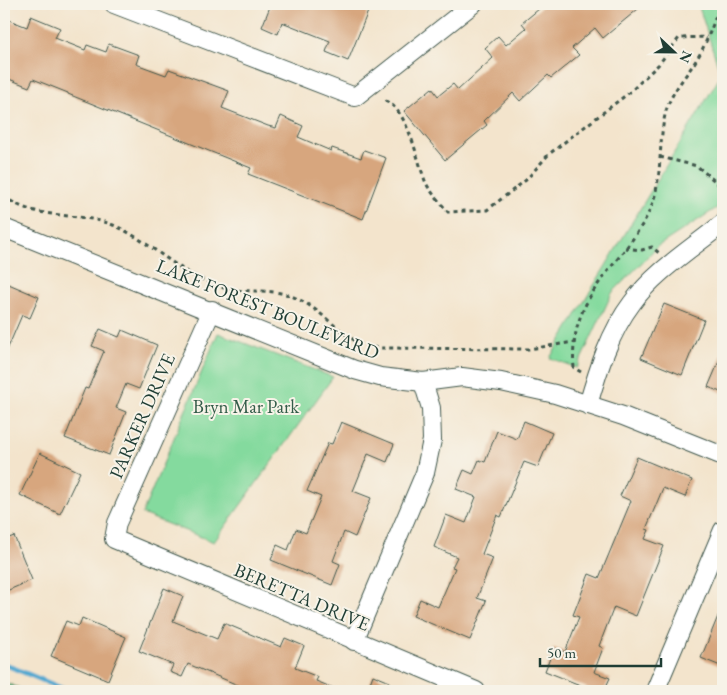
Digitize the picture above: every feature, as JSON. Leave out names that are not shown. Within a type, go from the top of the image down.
[{"type":"street","points":[[114,4],[355,97],[473,4]]},
{"type":"street","points":[[588,405],[596,378],[620,322],[632,303],[648,284],[723,223]]},
{"type":"street","name":"LAKE FOREST BOULEVARD","points":[[4,228],[212,310],[355,370],[380,377],[423,382],[462,377],[501,382],[554,394],[623,416],[723,456]]},
{"type":"street","name":"PARKER DRIVE","points":[[114,539],[117,524],[212,310]]},
{"type":"street","points":[[354,641],[425,473],[432,440],[431,408],[423,382]]},
{"type":"street","points":[[655,691],[723,530]]},
{"type":"street","name":"BERETTA DRIVE","points":[[114,539],[476,691]]},
{"type":"path","points":[[596,378],[574,368],[574,342],[588,298],[637,233],[651,205],[656,192],[662,132],[670,100],[675,89],[702,51],[720,4]]},
{"type":"path","points":[[386,101],[392,104],[402,117],[427,184],[448,212],[487,210],[526,180],[548,154],[630,92],[659,64],[679,38],[707,37]]},
{"type":"path","points":[[660,157],[697,166],[723,188]]},
{"type":"path","points":[[4,196],[12,204],[35,211],[75,216],[111,224],[139,237],[183,271],[210,283],[236,290],[265,290],[294,297],[316,308],[362,345],[380,348],[483,350],[529,349],[574,342]]},
{"type":"path","points":[[624,248],[642,250],[652,247],[673,264]]},
{"type":"green space","points":[[698,4],[723,4],[723,204],[658,246],[612,293],[577,368],[550,358],[721,75]]},
{"type":"green space","name":"Bryn Mar Park","points":[[218,333],[333,377],[214,542],[142,514]]},
{"type":"green space","points":[[4,682],[27,691],[4,691]]},
{"type":"building","points":[[271,4],[371,4],[348,61],[326,52],[330,41],[282,22],[278,34],[262,27]]},
{"type":"building","points":[[545,4],[644,4],[603,38],[595,28],[572,48],[579,55],[551,78],[548,75],[520,101],[513,93],[484,121],[487,125],[445,160],[404,111],[432,88],[438,96],[453,84],[458,90],[493,58],[485,48],[498,36],[506,45],[526,28],[522,23]]},
{"type":"building","points":[[31,16],[60,28],[55,38],[85,50],[87,45],[106,52],[109,44],[139,55],[136,64],[166,75],[169,69],[229,91],[222,108],[276,128],[281,116],[303,126],[298,137],[331,151],[332,148],[361,158],[364,150],[386,158],[363,219],[248,174],[251,168],[33,79],[29,87],[4,77],[4,18],[27,27]]},
{"type":"building","points":[[4,282],[39,297],[30,318],[22,315],[4,357]]},
{"type":"building","points":[[664,304],[704,320],[682,375],[641,358]]},
{"type":"building","points":[[100,329],[119,337],[122,330],[157,345],[139,389],[126,384],[116,408],[126,412],[109,455],[65,438],[85,388],[88,389],[104,351],[92,346]]},
{"type":"building","points":[[723,352],[723,393],[708,387]]},
{"type":"building","points":[[524,421],[552,433],[538,467],[524,462],[501,517],[497,515],[482,554],[493,558],[477,598],[486,601],[470,640],[413,616],[420,599],[438,607],[455,568],[452,567],[457,557],[434,547],[446,515],[466,523],[476,497],[456,489],[464,470],[473,474],[479,460],[485,462],[497,431],[517,439]]},
{"type":"building","points":[[341,422],[394,444],[387,462],[368,454],[353,491],[371,498],[355,537],[344,532],[333,561],[340,564],[332,585],[271,560],[277,545],[288,550],[296,529],[306,533],[321,497],[307,491],[328,443],[332,444]]},
{"type":"building","points":[[40,453],[80,472],[60,514],[20,495]]},
{"type":"building","points":[[637,457],[692,480],[685,497],[663,488],[646,529],[649,530],[645,539],[664,546],[636,616],[614,607],[599,646],[603,648],[594,672],[610,678],[604,691],[595,691],[545,671],[554,648],[565,652],[579,617],[573,615],[589,574],[599,578],[631,501],[620,496]]},
{"type":"building","points":[[14,536],[32,580],[4,592],[4,540]]},
{"type":"building","points":[[164,588],[183,596],[173,621],[217,639],[224,623],[281,647],[285,638],[304,646],[295,668],[318,677],[316,681],[341,691],[252,691],[188,664],[182,677],[170,672],[173,665],[139,651]]},
{"type":"building","points":[[723,604],[723,667],[701,658]]},
{"type":"building","points":[[82,618],[126,637],[108,680],[51,656],[66,621],[79,626]]},
{"type":"building","points":[[373,675],[390,682],[387,691],[367,691]]},
{"type":"waterway","points":[[4,664],[68,691]]}]
